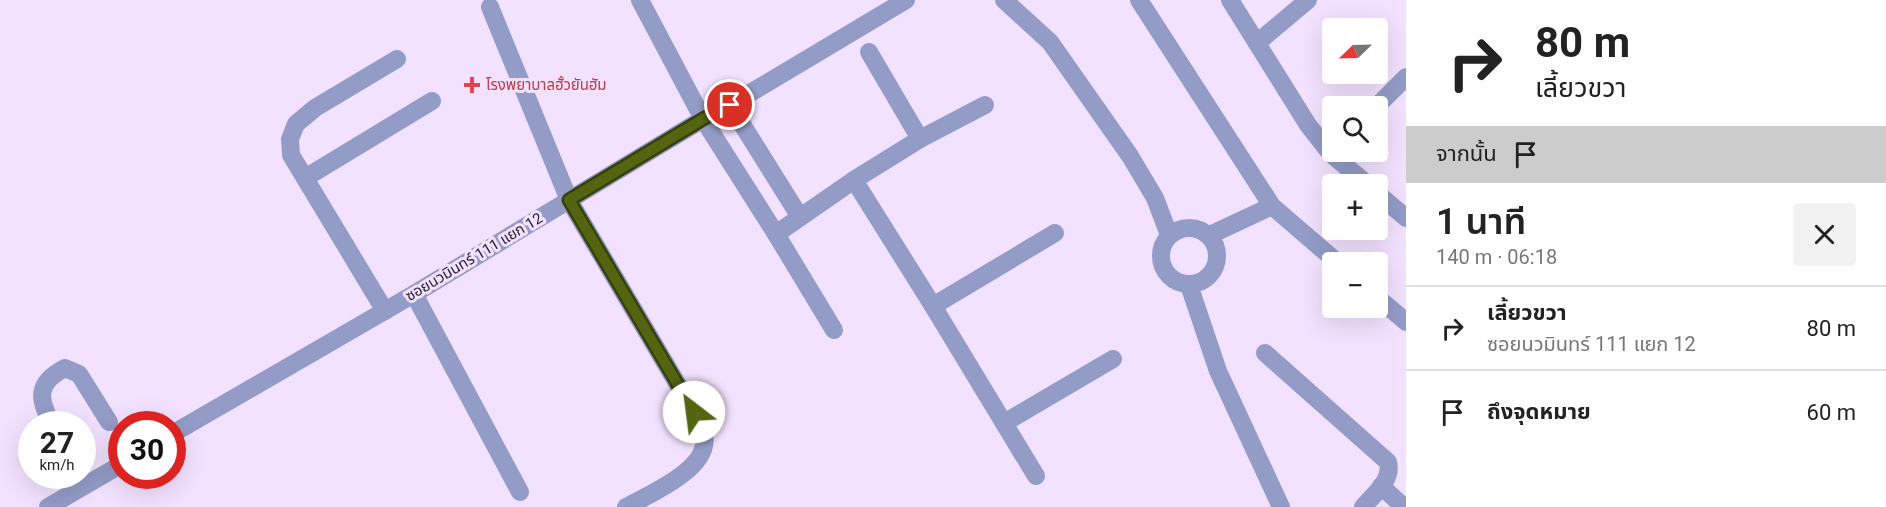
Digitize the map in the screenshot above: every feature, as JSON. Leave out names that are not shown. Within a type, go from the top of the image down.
[{"type":"street","points":[[640,0],[703,119],[834,330]]},
{"type":"street","points":[[1004,0],[1050,42],[1117,137],[1155,198],[1169,235]]},
{"type":"street","points":[[1139,0],[1272,206],[1325,252]]},
{"type":"street","points":[[1230,0],[1308,125],[1322,141]]},
{"type":"street","points":[[1257,43],[1308,0]]},
{"type":"street","name":"ซอยนวมินทร์ 111 แยก 12","points":[[186,426],[414,294],[703,119],[902,3]]},
{"type":"street","points":[[490,7],[569,200],[688,402],[705,435],[701,453],[694,464],[674,481],[626,507]]},
{"type":"street","points":[[869,52],[920,139]]},
{"type":"street","points":[[385,311],[291,155],[290,139],[296,124],[315,108],[397,59]]},
{"type":"street","points":[[1387,96],[1406,78]]},
{"type":"street","points":[[305,177],[432,101]]},
{"type":"street","points":[[730,105],[800,217]]},
{"type":"street","points":[[776,234],[854,180],[920,139],[985,105]]},
{"type":"street","points":[[1342,162],[1356,174]]},
{"type":"street","points":[[854,180],[1036,476]]},
{"type":"street","points":[[1388,202],[1406,218]]},
{"type":"street","points":[[1210,236],[1272,206]]},
{"type":"street","points":[[1189,227],[1200,229],[1210,236],[1216,245],[1218,256],[1216,267],[1210,276],[1189,285],[1169,276],[1163,267],[1161,255],[1162,244],[1169,235],[1178,229],[1189,227]]},
{"type":"street","points":[[933,306],[1055,232]]},
{"type":"street","points":[[1189,285],[1218,371],[1281,507]]},
{"type":"street","points":[[414,294],[520,492]]},
{"type":"street","points":[[1388,306],[1406,322]]},
{"type":"street","points":[[1265,353],[1388,462],[1390,470],[1388,478],[1363,507]]},
{"type":"street","points":[[1004,423],[1113,359]]},
{"type":"street","points":[[45,411],[42,398],[44,386],[51,375],[64,368],[79,374],[108,420]]},
{"type":"street","points":[[1381,486],[1404,507]]},
{"type":"street","points":[[56,505],[73,489]]},
{"type":"place","name":"โรงพยาบาลฮั้วยันฮัม","points":[[472,85]]},
{"type":"route","points":[[694,412],[569,200],[730,105]]}]
